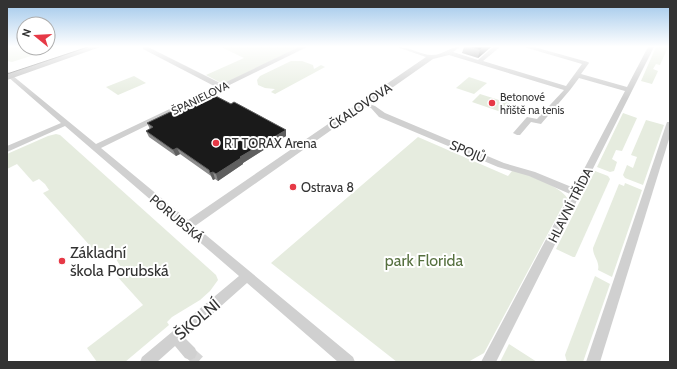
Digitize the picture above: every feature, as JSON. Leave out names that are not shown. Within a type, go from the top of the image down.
[{"type":"main road","points":[[8,74],[32,64]]},
{"type":"main road","points":[[8,74],[40,64]]},
{"type":"street","points":[[177,64],[222,87]]},
{"type":"street","name":"ŠPANIELOVA","points":[[95,148],[269,64]]},
{"type":"street","name":"ČKALOVOVA","points":[[187,226],[420,64]]},
{"type":"street","points":[[486,64],[568,89]]},
{"type":"street","points":[[517,133],[530,119],[538,122],[568,89],[585,64]]},
{"type":"street","name":"HLAVNÍ TŘÍDA","points":[[488,362],[642,64]]},
{"type":"street","name":"PORUBSKÁ","points":[[8,74],[348,362]]},
{"type":"street","points":[[577,75],[629,90]]},
{"type":"street","name":"SPOJŮ","points":[[362,104],[370,106],[382,115],[494,162],[532,174],[576,193]]},
{"type":"street","points":[[7,149],[66,123]]},
{"type":"street","points":[[593,362],[670,124]]},
{"type":"street","name":"ŠKOLNÍ","points":[[147,362],[248,276]]},
{"type":"street","points":[[176,337],[190,353]]},
{"type":"green space","points":[[230,64],[264,64],[223,84],[206,75]]},
{"type":"green space","points":[[284,64],[311,64],[313,65],[314,69],[321,65],[325,67],[275,94],[271,92],[275,89],[265,88],[258,85],[257,80],[260,76]]},
{"type":"green space","points":[[648,64],[656,64],[653,69],[658,71],[652,84],[641,81]]},
{"type":"green space","points":[[134,76],[146,83],[118,95],[106,87]]},
{"type":"green space","points":[[469,77],[487,83],[474,94],[456,88]]},
{"type":"green space","name":"Betonové hřiště na tenis","points":[[480,94],[512,104],[504,113],[472,102]]},
{"type":"green space","points":[[623,113],[637,118],[622,151],[616,150],[612,159],[617,162],[614,171],[610,172],[597,167]]},
{"type":"green space","points":[[646,120],[664,125],[643,185],[625,178],[623,175],[627,165],[633,168],[637,157],[631,155]]},
{"type":"green space","points":[[56,134],[60,135],[216,275],[218,280],[210,291],[200,300],[172,317],[167,322],[169,325],[125,362],[97,362],[87,348],[143,305],[115,274],[122,269],[116,259],[107,253],[100,257],[43,193],[49,190],[39,179],[33,182],[17,164],[7,169],[7,154]]},
{"type":"green space","name":"park Florida","points":[[418,137],[508,176],[512,171],[533,177],[550,185],[564,194],[567,198],[484,353],[468,362],[397,362],[271,263]]},
{"type":"green space","points":[[595,171],[608,176],[610,179],[575,257],[573,257],[556,249]]},
{"type":"green space","points":[[625,183],[642,190],[612,277],[598,270],[598,264],[593,248],[619,184],[624,186]]},
{"type":"green space","points":[[595,276],[610,284],[583,362],[567,362],[565,355]]},
{"type":"green space","points":[[509,344],[537,362],[500,362]]},
{"type":"building","name":"RT TORAX Arena","points":[[210,93],[231,104],[234,102],[286,130],[240,157],[241,158],[216,174],[213,172],[210,173],[209,170],[177,148],[173,150],[146,131],[153,127],[147,123]]},
{"type":"tunnel","points":[[190,353],[200,362]]},
{"type":"tram line","points":[[7,74],[36,64]]},
{"type":"place","name":"Betonové hřiště na tenis","points":[[492,103]]},
{"type":"place","name":"RT TORAX Arena","points":[[216,143]]},
{"type":"place","name":"Ostrava 8","points":[[293,187]]},
{"type":"place","name":"Základní škola Porubská","points":[[62,261]]}]
